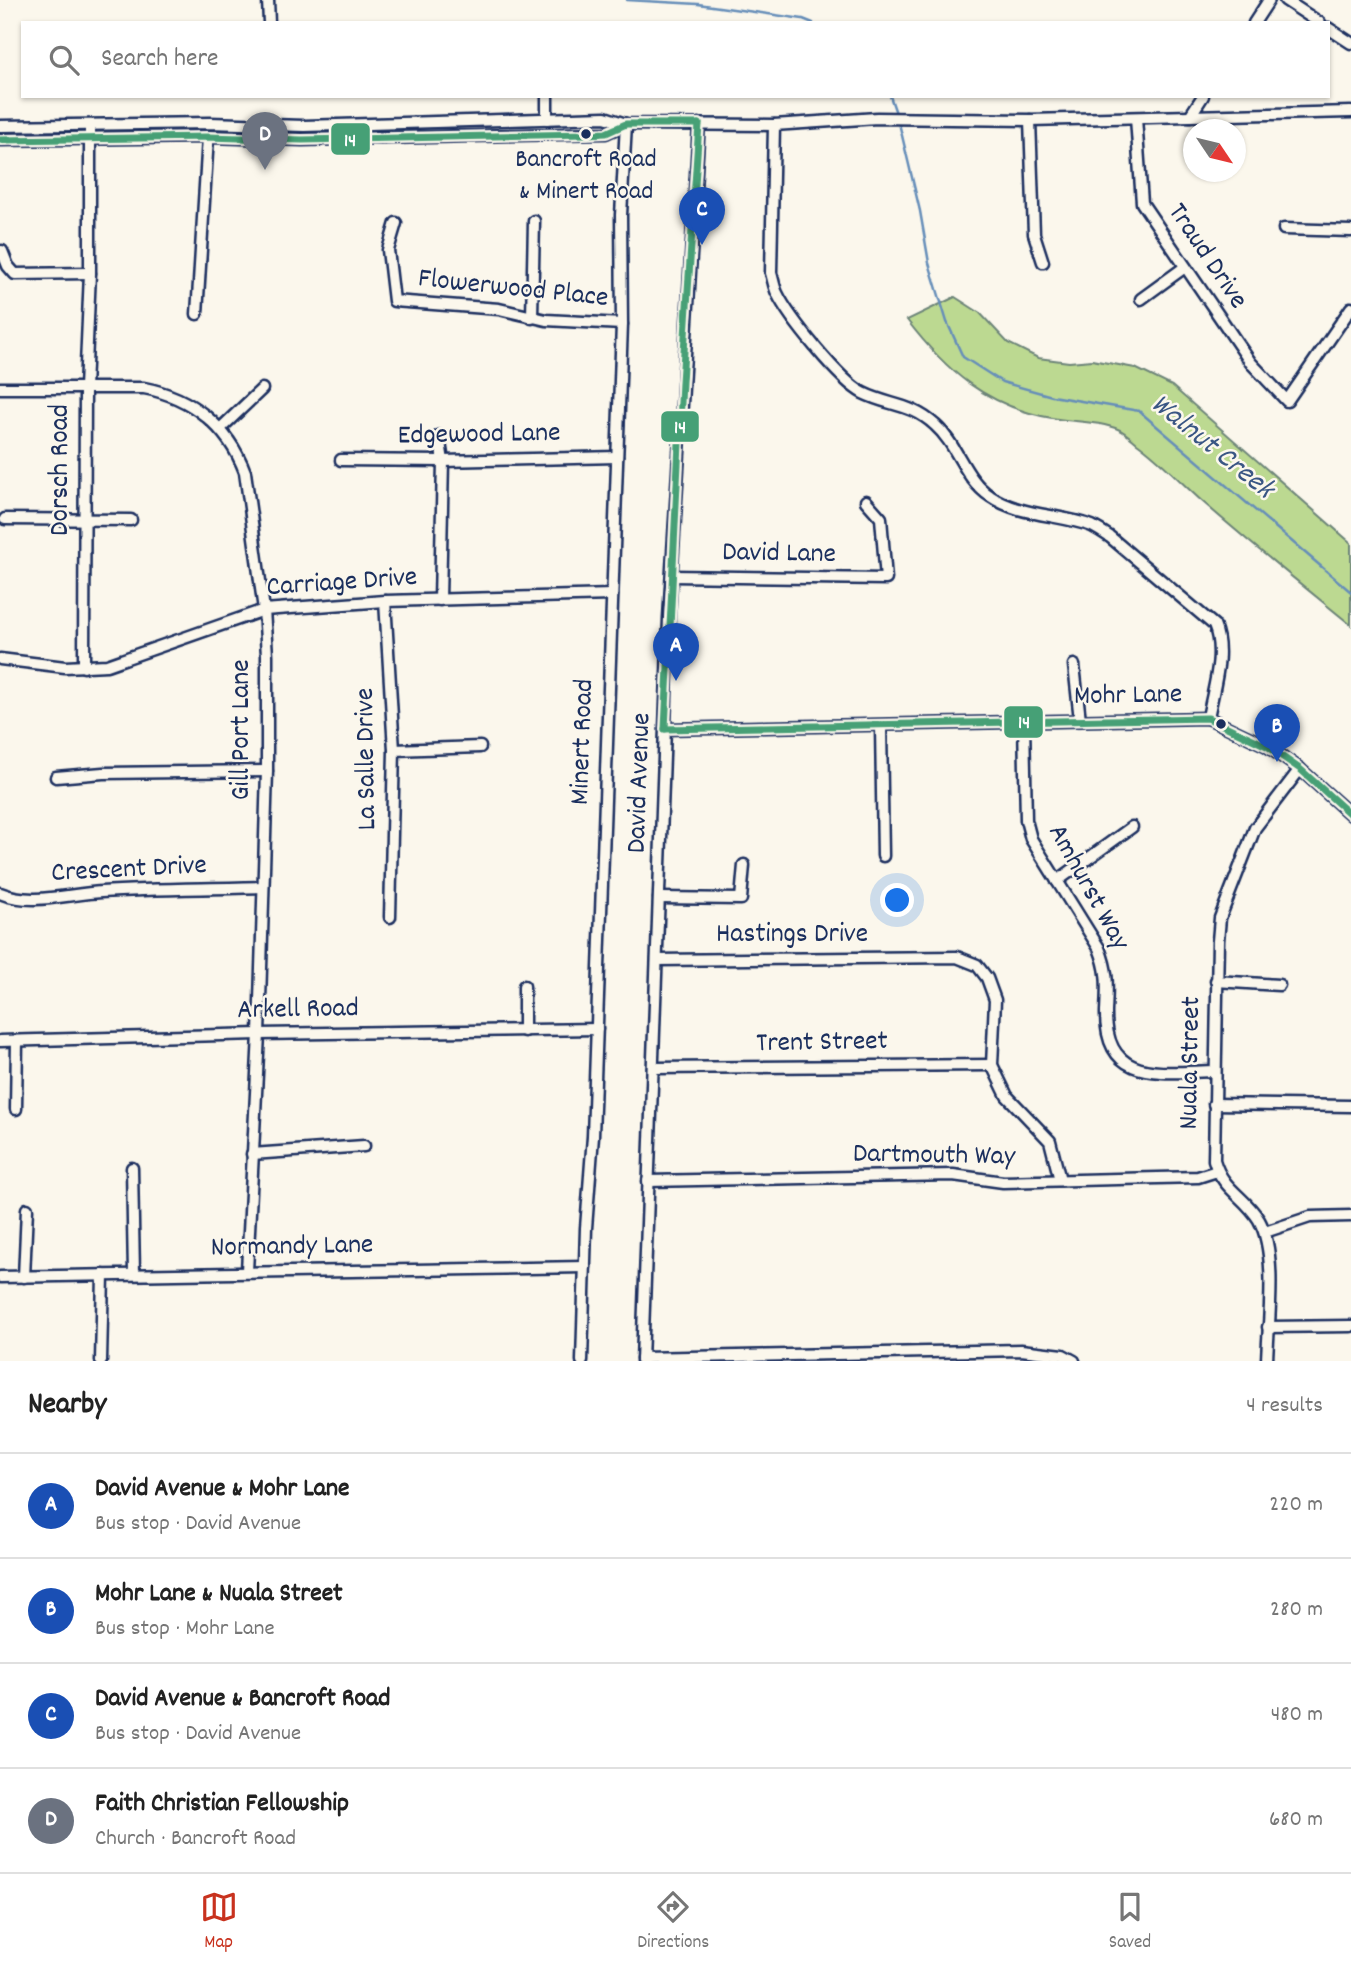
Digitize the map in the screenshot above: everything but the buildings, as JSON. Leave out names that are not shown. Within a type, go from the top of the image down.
[{"type":"street","points":[[268,0],[269,21]]},
{"type":"street","points":[[1255,21],[1269,0]]},
{"type":"street","points":[[1285,0],[1317,21]]},
{"type":"street","points":[[1330,29],[1351,44]]},
{"type":"street","points":[[547,98],[547,119]]},
{"type":"street","points":[[1190,116],[1202,98]]},
{"type":"street","points":[[0,126],[210,123],[304,125],[605,117],[626,124],[774,125],[918,117],[1030,120],[1351,112]]},
{"type":"street","name":"Traud Drive","points":[[1136,118],[1142,204],[1251,363],[1287,401],[1351,308]]},
{"type":"street","points":[[1030,120],[1034,234],[1042,262]]},
{"type":"street","points":[[0,140],[208,137],[302,140],[606,133],[626,124]]},
{"type":"street","name":"Minert Road","points":[[582,1361],[597,1029],[622,324],[621,215],[626,124]]},
{"type":"street","name":"David Avenue","points":[[642,1359],[671,576],[678,497],[682,382],[699,124]]},
{"type":"street","points":[[774,125],[771,273],[777,293],[792,316],[848,384],[865,394],[907,406],[936,425],[975,483],[989,496],[1018,508],[1092,526],[1110,537],[1214,625],[1219,637],[1220,651],[1208,718]]},
{"type":"street","name":"Dorsch Road","points":[[84,667],[90,126]]},
{"type":"street","points":[[197,314],[208,137]]},
{"type":"street","points":[[532,318],[534,221]]},
{"type":"street","name":"Flowerwood Place","points":[[396,223],[388,250],[394,301],[499,309],[532,318],[622,324]]},
{"type":"street","points":[[1284,229],[1351,231]]},
{"type":"street","points":[[2,251],[8,266],[15,274],[90,273]]},
{"type":"street","points":[[1141,299],[1185,267]]},
{"type":"street","name":"Gill Port Lane","points":[[0,388],[144,388],[163,392],[197,408],[219,429],[239,455],[245,472],[264,610],[267,655],[267,771],[259,1034],[247,1271]]},
{"type":"street","points":[[219,429],[262,389]]},
{"type":"street","points":[[439,436],[443,461],[440,600]]},
{"type":"street","name":"Edgewood Lane","points":[[341,460],[443,461],[617,457]]},
{"type":"street","name":"David Lane","points":[[671,576],[886,579],[881,518],[866,501]]},
{"type":"street","points":[[5,519],[131,520]]},
{"type":"street","name":"Carriage Drive","points":[[0,659],[84,667],[107,665],[264,610],[385,601],[612,595]]},
{"type":"street","name":"La Salle Drive","points":[[385,601],[394,750],[390,917]]},
{"type":"street","points":[[1074,665],[1080,720]]},
{"type":"street","name":"Mohr Lane","points":[[666,729],[1208,718],[1267,746],[1300,769],[1351,815]]},
{"type":"street","name":"Amhurst Way","points":[[1024,722],[1026,820],[1031,839],[1099,948],[1107,968],[1106,1028],[1113,1052],[1129,1065],[1152,1072],[1214,1071]]},
{"type":"street","points":[[881,726],[883,856]]},
{"type":"street","points":[[394,750],[480,747]]},
{"type":"street","name":"Nuala Street","points":[[1217,1171],[1214,1160],[1214,1071],[1220,918],[1255,828],[1300,769]]},
{"type":"street","points":[[57,777],[103,773],[267,771]]},
{"type":"street","points":[[1056,881],[1132,827]]},
{"type":"street","points":[[659,898],[741,899],[744,865]]},
{"type":"street","name":"Crescent Drive","points":[[0,893],[16,899],[35,899],[100,892],[263,887]]},
{"type":"street","name":"Hastings Drive","points":[[657,960],[957,957],[977,965],[987,978],[995,1000],[992,1065],[1007,1096],[1050,1141],[1060,1180]]},
{"type":"street","points":[[1216,981],[1279,985]]},
{"type":"street","points":[[524,986],[524,1031]]},
{"type":"street","name":"Arkell Road","points":[[0,1041],[597,1029]]},
{"type":"street","points":[[16,1109],[17,1041]]},
{"type":"street","name":"Trent Street","points":[[653,1068],[992,1065]]},
{"type":"street","points":[[1214,1104],[1351,1106]]},
{"type":"street","points":[[252,1154],[364,1146]]},
{"type":"street","points":[[132,1168],[134,1274]]},
{"type":"street","points":[[1217,1171],[1222,1181],[1256,1217],[1265,1232],[1270,1263],[1267,1361]]},
{"type":"street","name":"Dartmouth Way","points":[[648,1181],[953,1175],[1003,1182],[1198,1177],[1217,1171]]},
{"type":"street","points":[[24,1277],[27,1209]]},
{"type":"street","points":[[1265,1232],[1310,1217],[1351,1216]]},
{"type":"street","name":"Normandy Lane","points":[[0,1277],[585,1267]]},
{"type":"street","points":[[101,1361],[103,1275]]},
{"type":"street","points":[[1268,1327],[1351,1326]]},
{"type":"street","points":[[642,1359],[1021,1350],[1063,1355],[1074,1361]]},
{"type":"green space","points":[[955,297],[980,313],[1008,343],[1038,358],[1069,362],[1092,360],[1135,368],[1172,386],[1351,543],[1351,625],[1240,534],[1155,457],[1122,431],[1104,425],[1029,413],[988,395],[952,370],[907,320]]},
{"type":"waterway","name":"Walnut Creek","points":[[627,0],[698,4],[808,21]]},
{"type":"waterway","name":"Walnut Creek","points":[[891,98],[897,116]]},
{"type":"waterway","name":"Walnut Creek","points":[[899,123],[929,263],[947,322],[963,357],[1002,382],[1052,396],[1139,411],[1351,592]]},
{"type":"transit line","name":"14","points":[[0,140],[208,137],[302,140],[586,134],[606,133],[626,124],[699,124]]},
{"type":"transit line","name":"14","points":[[665,729],[682,382],[699,124]]},
{"type":"transit line","name":"14","points":[[665,729],[1208,718],[1267,746],[1300,769],[1351,815]]},
{"type":"place","name":"Bancroft Road & Minert Road","points":[[586,134]]},
{"type":"place","name":"Faith Christian Fellowship","points":[[265,170]]},
{"type":"place","name":"David Avenue & Bancroft Road","points":[[702,245]]},
{"type":"place","name":"David Avenue & Mohr Lane","points":[[676,681]]},
{"type":"place","name":"Mohr Lane & Nuala Street","points":[[1277,762]]}]
